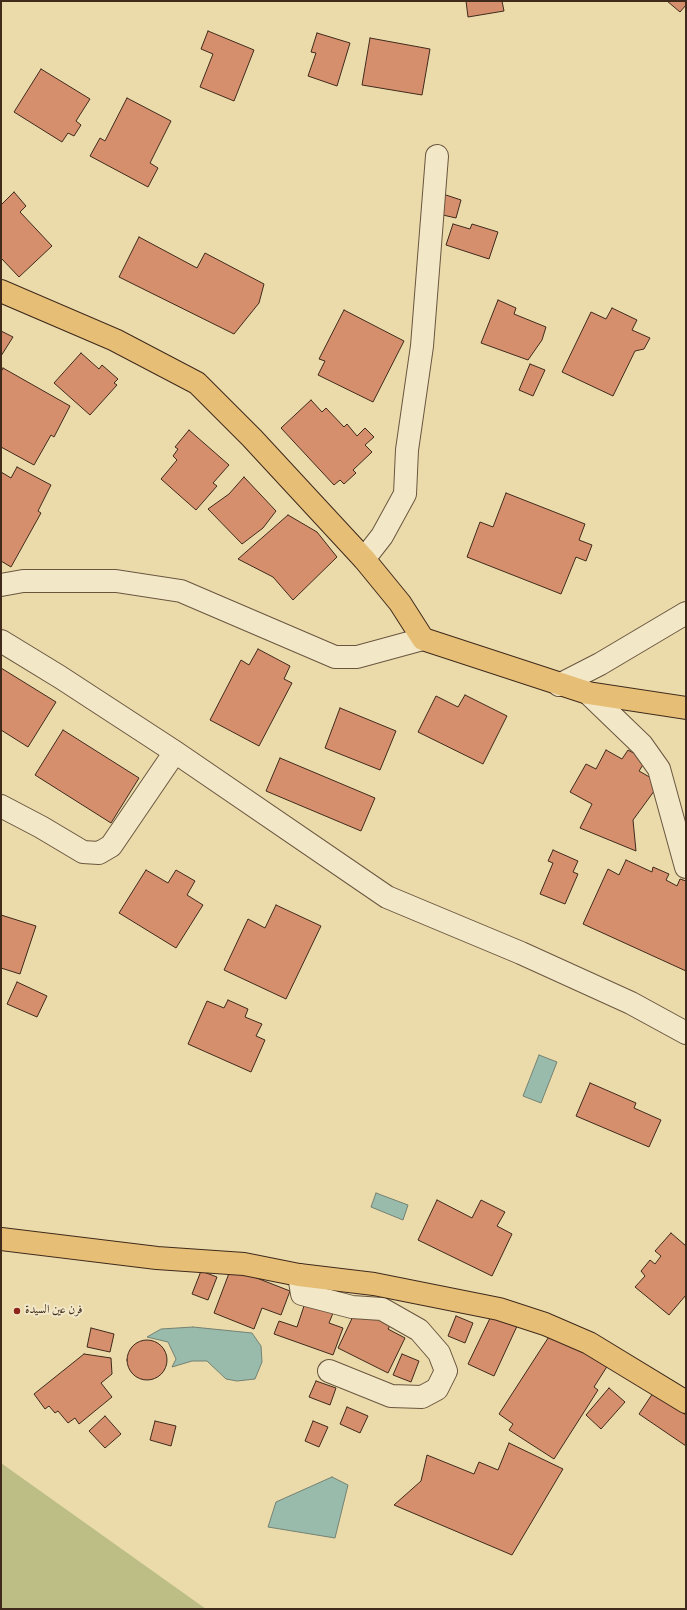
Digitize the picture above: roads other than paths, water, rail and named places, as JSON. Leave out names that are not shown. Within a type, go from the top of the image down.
[{"type":"main road","points":[[1,290],[115,340],[196,383],[252,438],[364,559],[400,602],[423,639],[559,685],[588,693],[686,708]]},
{"type":"main road","points":[[1,1239],[157,1258],[244,1264],[298,1275],[374,1284],[499,1309],[545,1324],[589,1343],[686,1402]]},
{"type":"street","points":[[364,559],[382,536],[405,494],[407,450],[422,346],[437,156]]},
{"type":"street","points":[[1,585],[23,581],[116,581],[181,591],[334,657],[357,657],[423,639]]},
{"type":"street","points":[[559,685],[600,664],[686,613]]},
{"type":"street","points":[[1,641],[60,677],[175,752],[387,897],[534,959],[631,1003],[686,1033]]},
{"type":"street","points":[[588,693],[642,745],[659,769],[686,867]]},
{"type":"street","points":[[1,806],[41,827],[83,852],[99,854],[111,846],[175,752]]},
{"type":"street","points":[[298,1275],[302,1294],[352,1307],[382,1309],[418,1330],[439,1353],[446,1372],[437,1389],[422,1397],[391,1396],[329,1371]]},
{"type":"place","name":"فرن عين السيدة","points":[[17,1311]]}]
